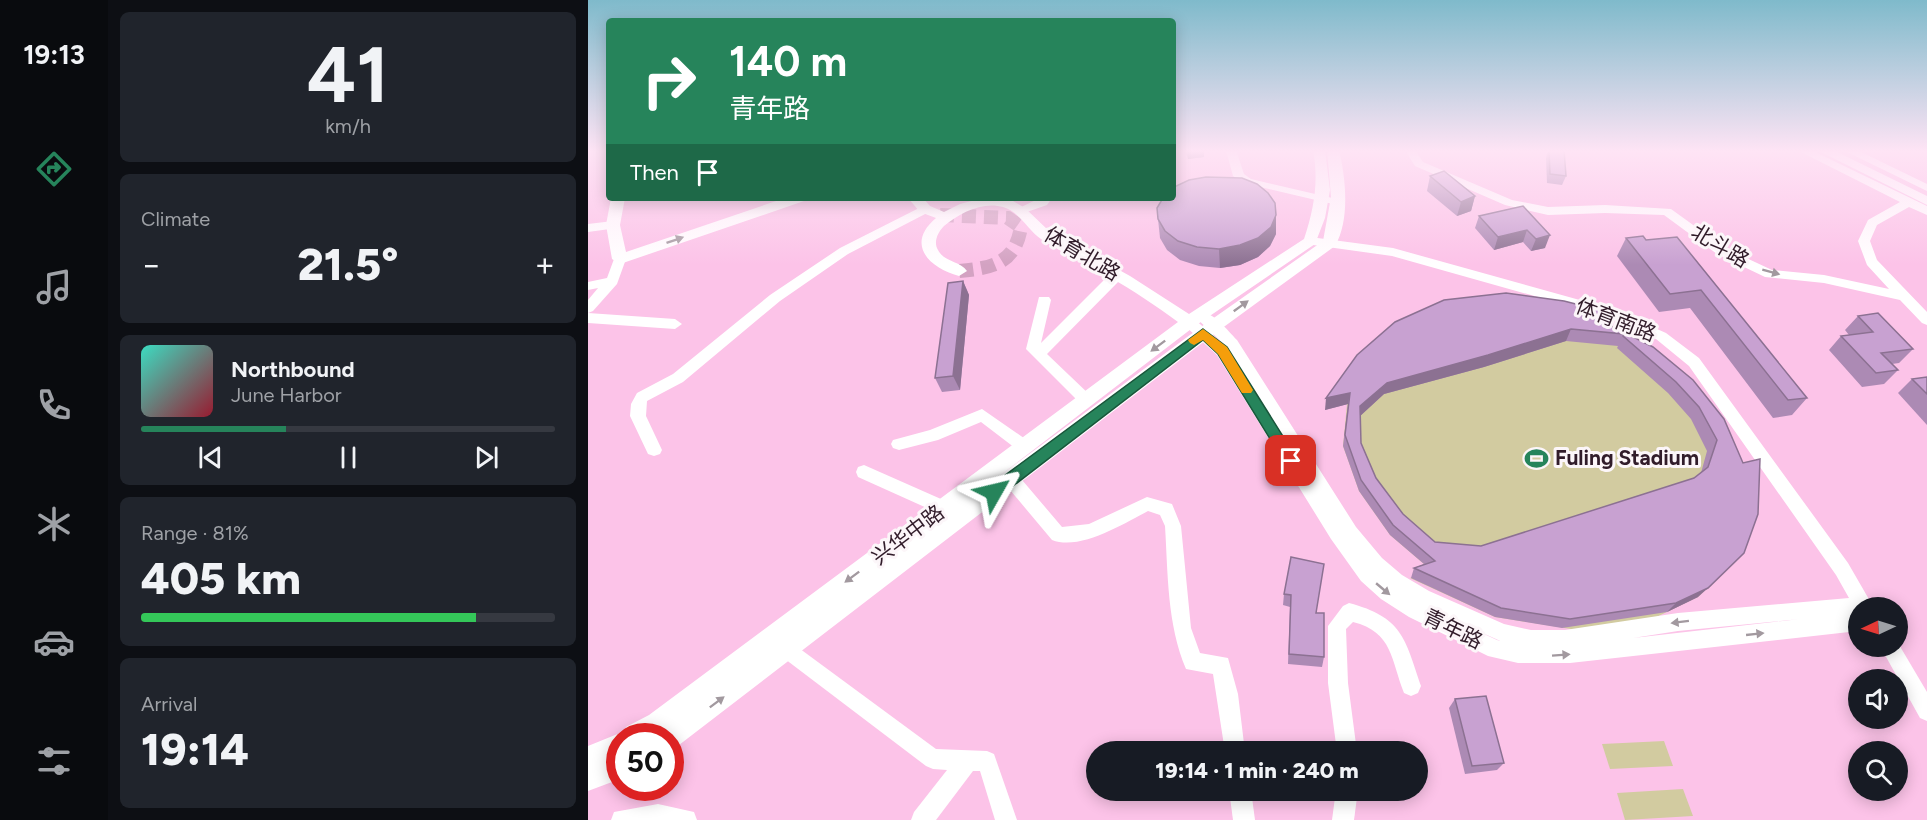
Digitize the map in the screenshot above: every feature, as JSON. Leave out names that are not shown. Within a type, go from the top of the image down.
[{"type":"main road","points":[[684,726],[1011,479],[1202,324],[1330,243],[1334,229],[1327,188]]},
{"type":"main road","points":[[1310,241],[1318,218],[1329,201],[1331,188]]},
{"type":"main road","points":[[1900,188],[1927,202]]},
{"type":"main road","points":[[1913,188],[1927,195]]},
{"type":"main road","points":[[617,201],[613,225],[620,259],[790,201]]},
{"type":"main road","points":[[959,271],[940,264],[930,253],[930,235],[935,226],[955,210],[976,202],[1004,202],[1021,210]]},
{"type":"main road","points":[[920,203],[940,215]]},
{"type":"main road","name":"体育北路","points":[[1021,210],[1042,233],[1202,324]]},
{"type":"main road","name":"兴华中路","points":[[659,723],[1086,400],[1202,324],[1310,241]]},
{"type":"main road","points":[[588,758],[606,751]]},
{"type":"main road","points":[[588,778],[606,771]]},
{"type":"street","points":[[1277,188],[1329,201]]},
{"type":"street","name":"北斗路","points":[[1475,188],[1509,203],[1548,211],[1605,209],[1667,212],[1721,251],[1770,274],[1824,279],[1903,296]]},
{"type":"street","points":[[1880,188],[1927,212]]},
{"type":"street","points":[[1021,210],[1044,201]]},
{"type":"street","points":[[1927,202],[1908,202],[1872,223],[1864,241],[1871,262],[1927,320]]},
{"type":"street","points":[[654,450],[638,416],[638,404],[642,397],[678,378],[775,298],[920,203]]},
{"type":"street","points":[[588,228],[613,225]]},
{"type":"street","name":"体育南路","points":[[1310,241],[1393,252],[1607,312],[1661,336],[1694,362],[1842,569],[1855,597]]},
{"type":"street","points":[[588,308],[612,281],[620,259]]},
{"type":"street","points":[[1039,354],[1117,275]]},
{"type":"street","points":[[588,286],[612,281]]},
{"type":"street","points":[[1044,300],[1033,348],[1086,400]]},
{"type":"street","points":[[588,318],[675,324]]},
{"type":"street","name":"青年路","points":[[1202,324],[1222,351],[1337,534],[1367,575],[1387,593],[1415,611],[1495,650],[1526,655],[1570,654],[1848,614]]},
{"type":"street","points":[[899,444],[933,436],[982,415],[1025,447]]},
{"type":"street","points":[[864,472],[944,508]]},
{"type":"street","points":[[1011,479],[1058,535],[1091,531],[1147,504],[1166,509],[1173,526],[1182,628],[1193,662],[1221,665],[1228,694],[1234,741]]},
{"type":"street","points":[[1346,741],[1338,683],[1337,626],[1349,612],[1368,616],[1385,626],[1397,645],[1411,686]]},
{"type":"street","points":[[788,649],[933,759],[987,761],[1006,820]]},
{"type":"street","points":[[1895,657],[1927,711]]},
{"type":"street","points":[[922,820],[968,760]]},
{"type":"street","points":[[1241,801],[1244,820]]},
{"type":"street","points":[[1343,820],[1346,801]]},
{"type":"street","points":[[622,820],[658,815],[686,820]]},
{"type":"shaded area","name":"Fuling Stadium","points":[[1559,313],[1646,359],[1715,431],[1734,563],[1698,597],[1642,624],[1577,630],[1495,617],[1410,578],[1431,570],[1390,535],[1359,491],[1343,446],[1347,404]]},
{"type":"shaded area","points":[[1664,741],[1673,766],[1610,769],[1602,744]]},
{"type":"shaded area","points":[[1683,789],[1693,816],[1625,820],[1617,793]]},
{"type":"building","points":[[1176,188],[1262,188],[1275,203],[1276,215],[1271,227],[1258,238],[1240,245],[1219,249],[1197,247],[1178,241],[1165,231],[1158,219],[1157,208],[1161,201],[1176,201]]},
{"type":"building","points":[[1445,188],[1465,188],[1475,196],[1461,202]]},
{"type":"building","points":[[1523,206],[1550,235],[1536,239],[1527,230],[1498,237],[1479,216]]},
{"type":"building","points":[[1643,236],[1646,240],[1677,237],[1807,398],[1788,400],[1701,290],[1670,294],[1626,238]]},
{"type":"building","points":[[963,281],[953,376],[935,378],[948,283]]},
{"type":"building","points":[[1506,293],[1564,301],[1615,314],[1600,320],[1653,347],[1693,380],[1724,419],[1743,463],[1760,459],[1758,514],[1744,553],[1708,588],[1676,603],[1570,619],[1501,608],[1414,568],[1435,561],[1393,525],[1361,480],[1345,435],[1350,393],[1326,398],[1357,355],[1395,322],[1444,300]],"holes":[[[1571,329],[1624,334],[1623,336],[1676,382],[1699,407],[1717,440],[1708,467],[1694,478],[1481,546],[1435,542],[1403,514],[1376,478],[1361,443],[1360,406],[1387,383]]]},
{"type":"building","points":[[1878,313],[1913,349],[1881,353],[1898,370],[1876,373],[1841,336],[1873,332],[1858,316]]},
{"type":"building","points":[[1927,377],[1927,394],[1912,379]]},
{"type":"building","points":[[1291,557],[1324,564],[1316,613],[1324,613],[1324,657],[1289,654],[1291,595],[1284,594]]},
{"type":"building","points":[[1486,696],[1504,763],[1472,766],[1455,699]]},
{"type":"tunnel","points":[[940,215],[1008,218],[1021,227],[1013,249],[1000,262],[992,266],[959,271]]},
{"type":"slow traffic","points":[[1194,340],[1203,333],[1222,351],[1247,390]]},
{"type":"place","name":"Fuling Stadium","points":[[1537,458]]},
{"type":"route","points":[[994,492],[1203,333],[1222,351],[1291,461]]}]
